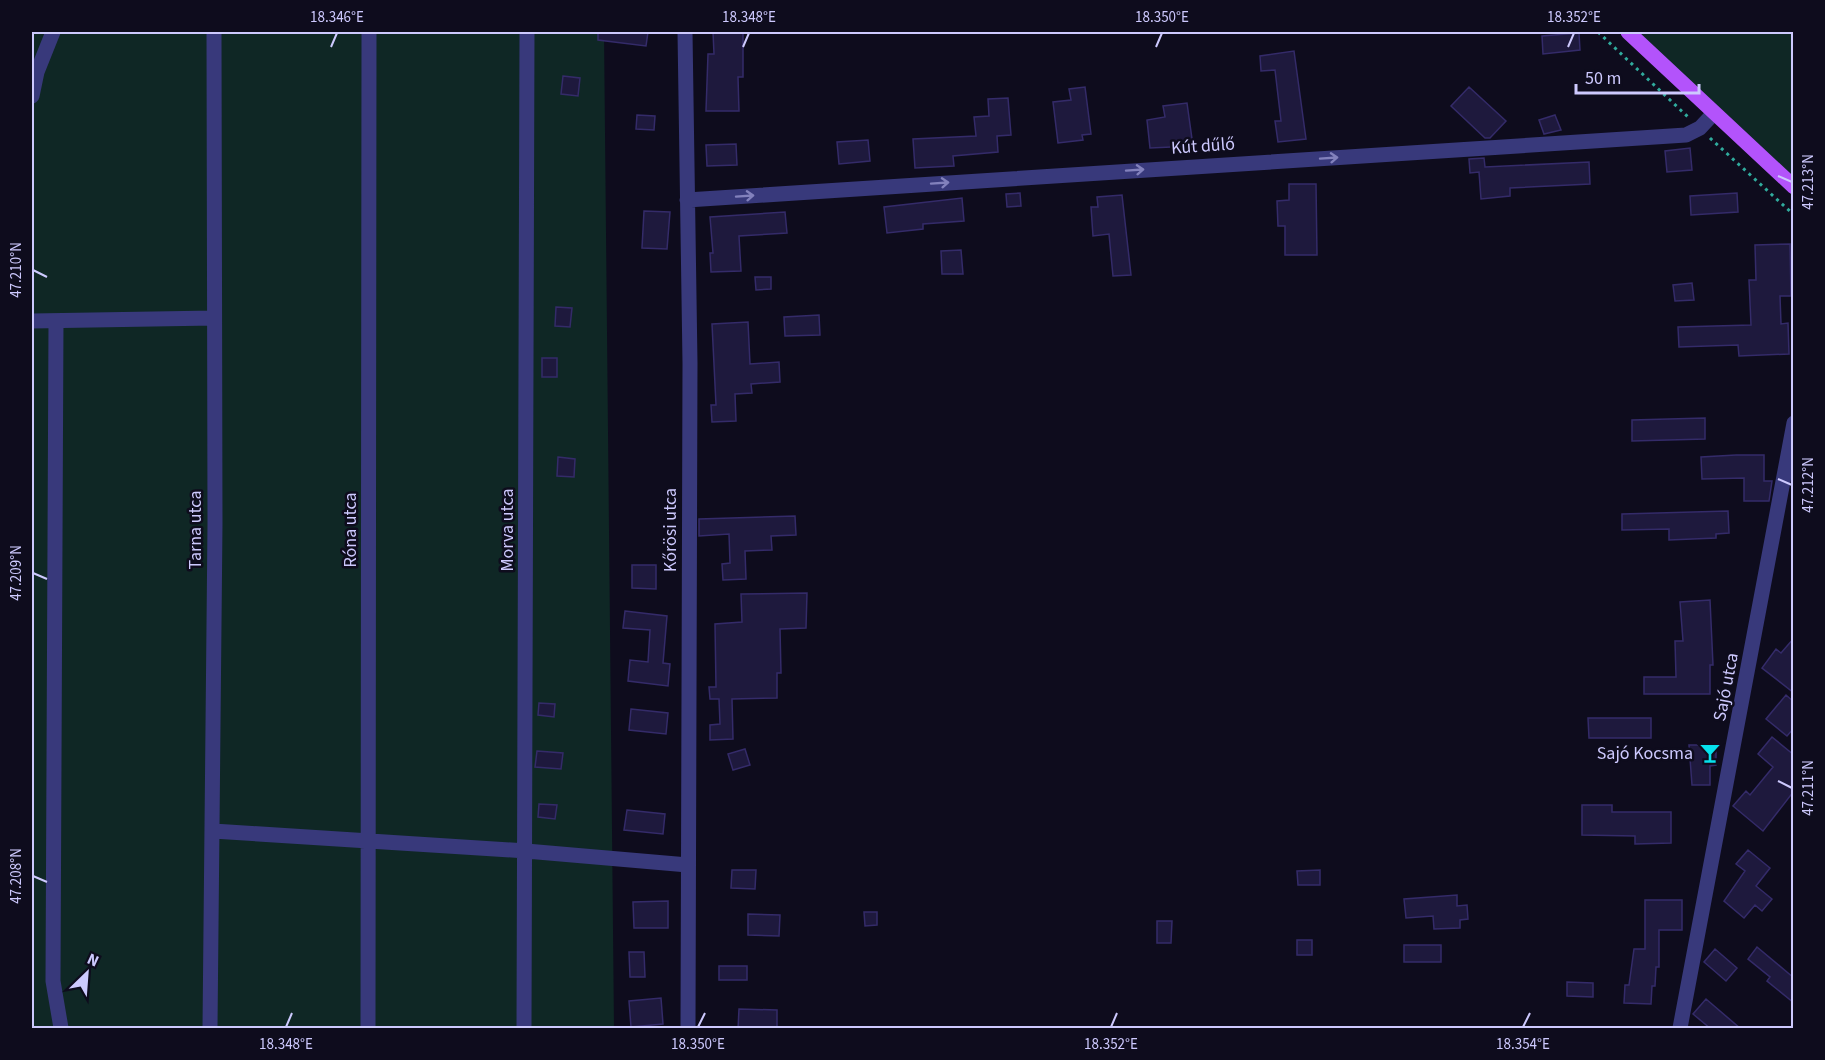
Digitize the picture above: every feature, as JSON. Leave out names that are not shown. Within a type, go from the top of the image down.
[{"type":"main road","points":[[1628,32],[1794,187]]},
{"type":"street","points":[[32,96],[37,72],[53,32]]},
{"type":"street","name":"Tarna utca","points":[[210,1029],[213,831],[214,32]]},
{"type":"street","name":"Róna utca","points":[[368,1029],[370,840],[369,32]]},
{"type":"street","name":"Morva utca","points":[[524,1029],[527,32]]},
{"type":"street","name":"Kőrösi utca","points":[[685,32],[690,363],[688,1029]]},
{"type":"street","name":"Kút dűlő","points":[[687,200],[1686,135],[1700,128],[1714,113]]},
{"type":"street","points":[[32,321],[214,318]]},
{"type":"street","points":[[56,321],[53,981],[61,1029]]},
{"type":"street","name":"Sajó utca","points":[[1680,1029],[1794,423]]},
{"type":"street","points":[[213,831],[526,851],[688,865]]},
{"type":"green space","points":[[32,32],[604,32],[614,1028],[32,1028]]},
{"type":"green space","points":[[1628,32],[1793,32],[1793,187]]},
{"type":"building","points":[[598,32],[648,32],[646,46],[598,40]]},
{"type":"building","points":[[713,32],[743,32],[743,77],[738,77],[739,111],[706,111],[708,54],[714,54]]},
{"type":"building","points":[[1579,33],[1580,50],[1543,54],[1542,36]]},
{"type":"building","points":[[1294,51],[1306,139],[1278,142],[1275,121],[1281,121],[1275,70],[1261,71],[1260,56]]},
{"type":"building","points":[[563,76],[580,78],[578,96],[561,94]]},
{"type":"building","points":[[1085,87],[1091,134],[1082,135],[1083,140],[1058,143],[1053,102],[1071,100],[1069,89]]},
{"type":"building","points":[[1469,87],[1506,121],[1490,138],[1485,138],[1451,106]]},
{"type":"building","points":[[1008,98],[1011,135],[997,136],[998,152],[953,156],[954,166],[915,168],[913,139],[976,136],[974,117],[989,116],[988,99]]},
{"type":"building","points":[[1187,103],[1193,146],[1150,148],[1147,120],[1165,117],[1163,106]]},
{"type":"building","points":[[637,115],[655,116],[654,130],[636,129]]},
{"type":"building","points":[[1555,115],[1561,130],[1544,134],[1539,120]]},
{"type":"building","points":[[868,140],[870,161],[839,164],[837,142]]},
{"type":"building","points":[[736,144],[737,165],[707,166],[706,145]]},
{"type":"building","points":[[1690,148],[1692,170],[1667,172],[1665,151]]},
{"type":"building","points":[[1484,158],[1485,167],[1589,162],[1590,184],[1510,188],[1510,196],[1481,199],[1479,172],[1470,173],[1469,159]]},
{"type":"building","points":[[1289,184],[1316,184],[1317,255],[1285,255],[1285,226],[1278,226],[1277,201],[1289,200]]},
{"type":"building","points":[[1020,193],[1021,206],[1007,207],[1006,194]]},
{"type":"building","points":[[1737,193],[1738,212],[1691,215],[1690,196]]},
{"type":"building","points":[[1122,195],[1131,275],[1113,276],[1109,234],[1093,236],[1091,207],[1098,207],[1097,197]]},
{"type":"building","points":[[962,198],[964,221],[923,224],[923,229],[887,233],[884,207]]},
{"type":"building","points":[[644,211],[670,212],[667,249],[642,248]]},
{"type":"building","points":[[785,212],[787,233],[739,236],[741,271],[711,272],[710,253],[713,253],[710,217]]},
{"type":"building","points":[[1790,244],[1791,296],[1780,296],[1781,324],[1788,323],[1789,354],[1739,356],[1738,345],[1679,347],[1678,327],[1751,325],[1749,280],[1756,280],[1755,245]]},
{"type":"building","points":[[961,250],[963,274],[942,274],[941,251]]},
{"type":"building","points":[[755,277],[771,277],[771,289],[756,290]]},
{"type":"building","points":[[1692,283],[1694,300],[1675,301],[1673,285]]},
{"type":"building","points":[[556,307],[572,308],[570,327],[555,326]]},
{"type":"building","points":[[819,315],[820,335],[785,336],[784,317]]},
{"type":"building","points":[[748,322],[750,364],[779,362],[780,382],[751,384],[752,393],[735,394],[736,421],[712,422],[711,405],[716,405],[712,324]]},
{"type":"building","points":[[542,358],[557,358],[557,377],[542,377]]},
{"type":"building","points":[[1705,418],[1705,439],[1632,441],[1632,420]]},
{"type":"building","points":[[1764,455],[1764,481],[1772,481],[1769,501],[1744,501],[1744,478],[1702,479],[1701,457]]},
{"type":"building","points":[[558,457],[575,459],[574,477],[557,476]]},
{"type":"building","points":[[1728,511],[1729,533],[1716,534],[1716,538],[1669,540],[1669,529],[1622,530],[1622,514]]},
{"type":"building","points":[[795,516],[796,535],[771,536],[772,550],[745,551],[746,579],[723,580],[722,564],[730,563],[729,534],[699,536],[699,519]]},
{"type":"building","points":[[632,565],[656,565],[656,589],[632,588]]},
{"type":"building","points":[[807,593],[806,628],[780,629],[781,673],[777,673],[777,698],[732,699],[733,739],[710,740],[710,725],[720,724],[719,699],[710,699],[709,687],[716,687],[715,624],[742,622],[741,594]]},
{"type":"building","points":[[1710,600],[1713,665],[1710,665],[1710,694],[1644,694],[1644,677],[1676,677],[1675,641],[1683,641],[1680,602]]},
{"type":"building","points":[[625,611],[667,616],[663,663],[670,664],[668,686],[628,681],[630,660],[648,662],[650,630],[623,628]]},
{"type":"building","points":[[1794,638],[1794,693],[1762,668],[1776,649],[1781,653]]},
{"type":"building","points":[[1786,695],[1794,702],[1794,728],[1787,736],[1766,719]]},
{"type":"building","points":[[539,703],[555,704],[554,717],[538,715]]},
{"type":"building","points":[[631,709],[668,713],[666,734],[629,730]]},
{"type":"building","points":[[1588,718],[1651,718],[1651,738],[1589,738]]},
{"type":"building","points":[[1772,737],[1794,755],[1794,791],[1763,831],[1733,806],[1746,791],[1750,795],[1773,767],[1758,754]]},
{"type":"building","points":[[1689,745],[1716,745],[1716,765],[1710,766],[1710,785],[1692,785]]},
{"type":"building","points":[[745,749],[750,765],[733,770],[728,754]]},
{"type":"building","points":[[537,751],[563,753],[561,769],[535,767]]},
{"type":"building","points":[[539,804],[557,805],[555,819],[538,817]]},
{"type":"building","points":[[1582,805],[1612,805],[1612,812],[1671,812],[1671,843],[1635,844],[1635,836],[1582,835]]},
{"type":"building","points":[[627,810],[665,814],[663,834],[624,830]]},
{"type":"building","points":[[1748,850],[1770,868],[1756,886],[1772,899],[1762,911],[1755,905],[1744,918],[1724,901],[1745,871],[1736,864]]},
{"type":"building","points":[[732,870],[756,870],[755,889],[731,888]]},
{"type":"building","points":[[1320,870],[1320,885],[1298,885],[1297,871]]},
{"type":"building","points":[[1457,895],[1457,906],[1467,905],[1468,919],[1460,920],[1460,928],[1434,929],[1433,916],[1406,918],[1404,899]]},
{"type":"building","points":[[1645,900],[1682,900],[1682,930],[1659,930],[1659,967],[1656,967],[1651,1004],[1624,1003],[1625,985],[1629,985],[1634,949],[1645,949]]},
{"type":"building","points":[[668,901],[668,928],[634,928],[633,902]]},
{"type":"building","points":[[864,912],[877,912],[877,925],[865,926]]},
{"type":"building","points":[[748,914],[780,915],[779,936],[748,935]]},
{"type":"building","points":[[1157,921],[1172,921],[1171,943],[1157,943]]},
{"type":"building","points":[[1297,940],[1312,940],[1312,955],[1297,955]]},
{"type":"building","points":[[1404,945],[1441,945],[1441,962],[1404,962]]},
{"type":"building","points":[[1757,947],[1794,978],[1794,1003],[1767,981],[1770,977],[1748,959]]},
{"type":"building","points":[[1715,949],[1737,968],[1726,981],[1704,962]]},
{"type":"building","points":[[629,952],[644,952],[645,977],[630,977]]},
{"type":"building","points":[[719,966],[747,966],[747,980],[719,980]]},
{"type":"building","points":[[1567,982],[1593,983],[1593,997],[1567,996]]},
{"type":"building","points":[[661,998],[663,1024],[631,1027],[629,1001]]},
{"type":"building","points":[[1706,999],[1741,1029],[1711,1029],[1693,1014]]},
{"type":"building","points":[[739,1009],[777,1010],[777,1029],[738,1029]]},
{"type":"place","name":"Sajó Kocsma","points":[[1710,753]]}]
